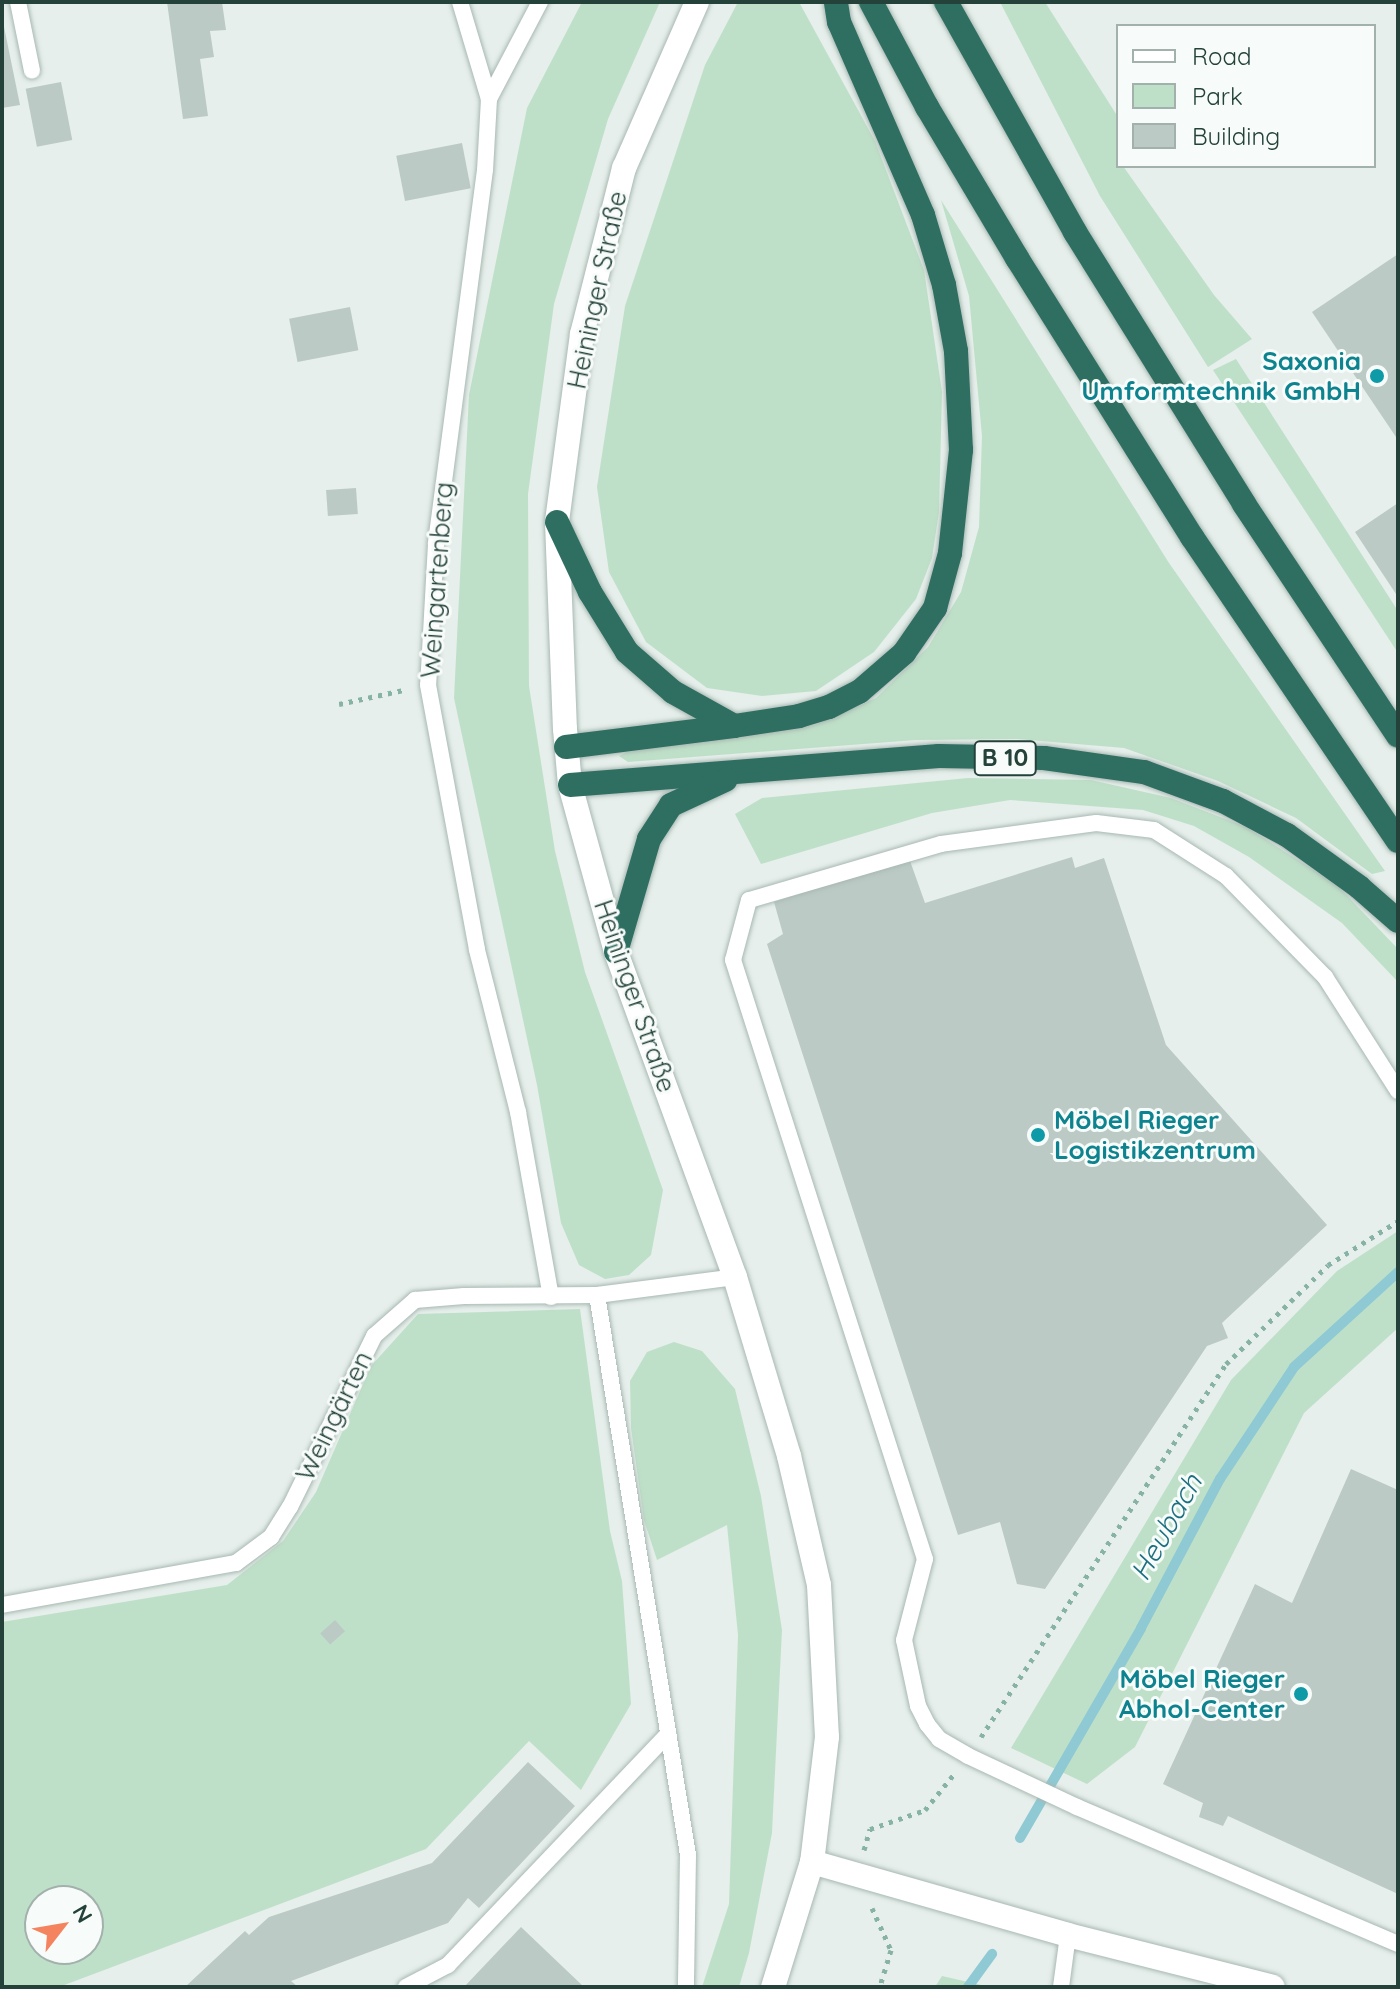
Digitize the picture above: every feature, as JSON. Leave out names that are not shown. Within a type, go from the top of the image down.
[{"type":"highway","points":[[566,747],[799,716],[859,692],[904,653],[935,608],[950,553],[961,450],[956,351],[944,285],[923,215],[839,22],[836,2]]},
{"type":"highway","points":[[871,2],[927,107],[1192,537],[1398,841]]},
{"type":"highway","points":[[946,2],[1075,232],[1244,504],[1398,736]]},
{"type":"highway","points":[[557,522],[590,592],[627,652],[673,692],[734,726]]},
{"type":"highway","name":"B 10","points":[[570,785],[939,756],[1044,758],[1144,772],[1223,801],[1287,835],[1359,887],[1398,921]]},
{"type":"highway","name":"B 10","points":[[616,952],[649,839],[671,805],[739,773]]},
{"type":"main road","name":"Heininger Straße","points":[[697,2],[624,168],[582,334],[557,522],[570,785],[616,952],[735,1277],[789,1456],[819,1585],[827,1737],[812,1862],[773,1987]]},
{"type":"main road","points":[[812,1862],[1068,1935],[1273,1987]]},
{"type":"lane","points":[[18,2],[32,71]]},
{"type":"lane","name":"Weingartenberg","points":[[460,2],[489,99],[485,170],[436,544],[428,685],[477,950],[518,1112],[551,1297]]},
{"type":"lane","points":[[489,99],[540,2]]},
{"type":"lane","points":[[1398,1091],[1325,977],[1226,876],[1154,830],[1096,823],[941,844],[749,900],[733,960],[925,1559],[904,1640],[918,1706],[939,1739],[968,1756],[1006,1771],[1077,1807],[1398,1944]]},
{"type":"lane","name":"Weingärten","points":[[2,1605],[236,1563],[271,1537],[290,1507],[374,1336],[415,1300],[464,1296],[597,1295],[735,1277]]},
{"type":"lane","points":[[597,1295],[688,1855],[686,1987]]},
{"type":"lane","points":[[406,1987],[448,1965],[668,1734]]},
{"type":"lane","points":[[1061,1987],[1068,1935]]},
{"type":"path","points":[[339,704],[428,685]]},
{"type":"path","points":[[880,1987],[891,1950],[857,1875],[870,1829],[925,1810],[968,1756],[1226,1364],[1328,1265],[1398,1221]]},
{"type":"green space","points":[[582,2],[660,2],[608,119],[554,304],[528,494],[529,686],[555,851],[585,972],[663,1190],[651,1255],[629,1275],[605,1279],[579,1265],[561,1223],[537,1085],[454,698],[469,395],[527,108]]},
{"type":"green space","points":[[738,2],[799,2],[875,141],[924,270],[942,392],[939,512],[932,558],[916,599],[874,652],[816,691],[762,696],[707,688],[646,642],[609,572],[597,487],[625,306],[705,65]]},
{"type":"green space","points":[[1000,2],[1045,2],[1116,114],[1116,168],[1124,168],[1214,295],[1252,339],[1208,367],[1100,196]]},
{"type":"green space","points":[[941,200],[1169,563],[1385,871],[1372,874],[1296,818],[1218,781],[1124,748],[1017,739],[916,740],[628,762],[619,756],[627,752],[814,725],[876,698],[928,647],[961,592],[979,527],[982,436],[969,296]]},
{"type":"green space","points":[[1236,359],[1398,611],[1398,653],[1213,370]]},
{"type":"green space","points":[[968,778],[1091,780],[1171,798],[1246,827],[1337,885],[1398,949],[1398,982],[1342,923],[1249,857],[1194,826],[1143,810],[1010,800],[932,813],[761,864],[735,814],[762,798]]},
{"type":"green space","points":[[1398,1231],[1398,1328],[1304,1413],[1135,1747],[1087,1784],[1011,1748],[1231,1380],[1337,1271]]},
{"type":"green space","points":[[580,1309],[610,1531],[622,1581],[631,1704],[581,1790],[529,1741],[426,1849],[59,1987],[2,1987],[2,1622],[227,1585],[283,1541],[316,1492],[371,1366],[418,1314]]},
{"type":"green space","points":[[674,1342],[702,1351],[735,1389],[761,1496],[782,1630],[772,1833],[749,1953],[739,1987],[702,1987],[729,1904],[738,1635],[727,1525],[657,1560],[644,1520],[631,1428],[630,1381],[647,1352]]},
{"type":"green space","points":[[942,1976],[990,1987],[935,1987]]},
{"type":"building","points":[[167,2],[222,2],[226,30],[210,31],[214,57],[200,59],[208,116],[183,119]]},
{"type":"building","points":[[2,17],[20,105],[2,108]]},
{"type":"building","points":[[61,82],[72,140],[37,147],[26,89]]},
{"type":"building","points":[[462,143],[471,188],[405,201],[396,156]]},
{"type":"building","name":"Saxonia Umformtechnik GmbH","points":[[1398,254],[1398,440],[1312,312]]},
{"type":"building","points":[[350,307],[358,350],[298,362],[289,319]]},
{"type":"building","points":[[356,488],[358,514],[328,516],[326,490]]},
{"type":"building","points":[[1398,503],[1398,597],[1355,532]]},
{"type":"building","name":"Möbel Rieger Logistikzentrum","points":[[1072,857],[1075,868],[1104,858],[1166,1045],[1327,1225],[1222,1323],[1228,1338],[1207,1346],[1045,1589],[1017,1584],[1000,1522],[958,1535],[767,944],[783,934],[774,902],[909,858],[925,903]]},
{"type":"building","name":"Möbel Rieger Abhol-Center","points":[[1351,1469],[1398,1490],[1398,1894],[1228,1816],[1223,1826],[1199,1817],[1203,1803],[1163,1784],[1255,1584],[1292,1603]]},
{"type":"building","points":[[335,1620],[345,1631],[330,1645],[320,1633]]},
{"type":"building","points":[[528,1762],[575,1806],[479,1908],[468,1898],[448,1923],[291,1981],[298,1987],[185,1987],[245,1931],[249,1935],[269,1917],[432,1863]]},
{"type":"building","points":[[521,1927],[584,1987],[464,1987]]},
{"type":"waterway","name":"Heubach","points":[[1020,1838],[1141,1628],[1220,1479],[1294,1367],[1398,1272]]},
{"type":"waterway","name":"Heubach","points":[[968,1987],[992,1954]]},
{"type":"place","name":"Saxonia Umformtechnik GmbH","points":[[1377,376]]},
{"type":"place","name":"Möbel Rieger Logistikzentrum","points":[[1038,1135]]},
{"type":"place","name":"Möbel Rieger Abhol-Center","points":[[1301,1694]]}]
